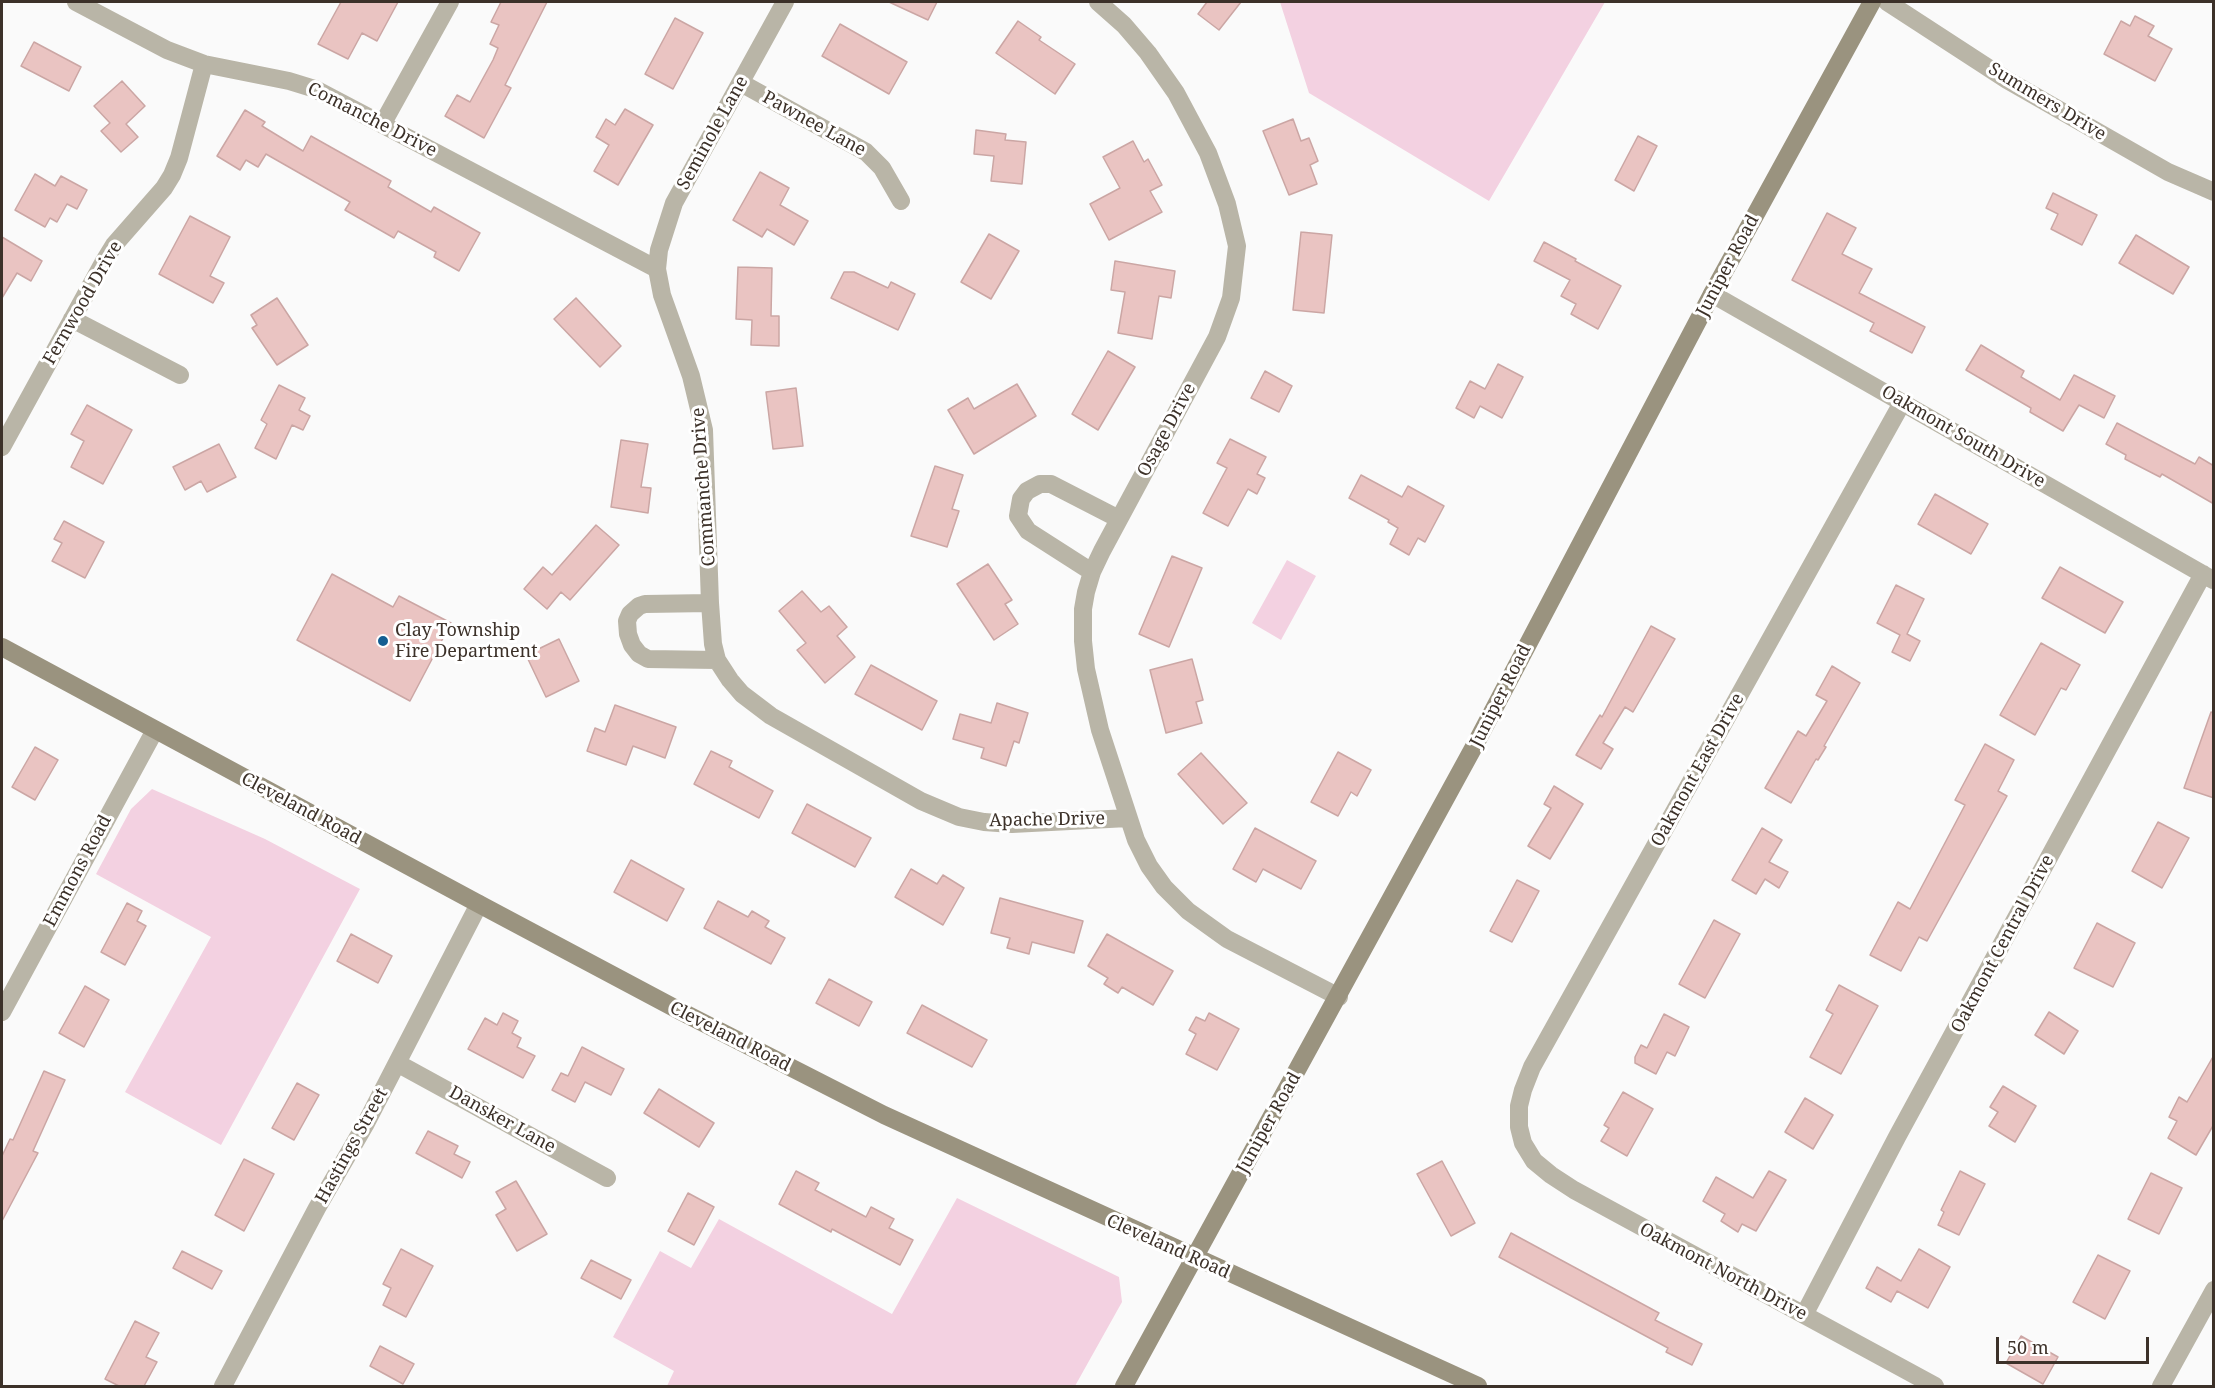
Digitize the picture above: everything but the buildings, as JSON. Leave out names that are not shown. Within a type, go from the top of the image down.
[{"type":"main road","name":"Juniper Road","points":[[1124,1386],[1339,997],[1476,743],[1712,294],[1872,2]]},
{"type":"main road","name":"Cleveland Road","points":[[2,647],[682,1012],[884,1115],[1479,1386]]},
{"type":"street","name":"Comanche Drive","points":[[78,2],[167,50],[204,64],[315,88],[657,269]]},
{"type":"street","points":[[383,123],[450,2]]},
{"type":"street","name":"Seminole Lane","points":[[657,269],[659,250],[674,203],[785,2]]},
{"type":"street","name":"Osage Drive","points":[[1098,2],[1124,25],[1148,53],[1176,93],[1208,153],[1227,204],[1237,246],[1231,298],[1217,337],[1092,572],[1083,609],[1086,669],[1100,730],[1128,818]]},
{"type":"street","name":"Summers Drive","points":[[1887,2],[2017,85],[2168,172],[2214,192]]},
{"type":"street","name":"Fernwood Drive","points":[[2,447],[114,245],[164,188],[172,175],[179,158],[204,64]]},
{"type":"street","name":"Pawnee Lane","points":[[741,83],[866,152],[882,168],[901,201]]},
{"type":"street","name":"Commanche Drive","points":[[657,269],[662,295],[698,398],[704,430],[710,603]]},
{"type":"street","name":"Oakmont South Drive","points":[[1712,294],[2208,577]]},
{"type":"street","points":[[72,319],[180,375]]},
{"type":"street","name":"Oakmont East Drive","points":[[1523,1143],[1519,1126],[1519,1106],[1533,1067],[1902,403]]},
{"type":"street","points":[[1092,572],[1028,531],[1018,516],[1021,499],[1027,491],[1040,484],[1051,483],[1119,519]]},
{"type":"street","name":"Oakmont Central Drive","points":[[1804,1315],[1897,1137],[2208,577]]},
{"type":"street","points":[[710,603],[645,604],[630,614],[627,621],[628,633],[632,645],[639,654],[648,658],[717,660]]},
{"type":"street","name":"Apache Drive","points":[[710,603],[712,644],[717,660],[742,694],[771,716],[921,801],[959,817],[1012,824],[1128,818],[1149,866],[1188,911],[1227,939],[1339,997]]},
{"type":"street","name":"Emmons Road","points":[[2,1012],[155,730]]},
{"type":"street","name":"Hastings Street","points":[[224,1386],[397,1063],[479,904]]},
{"type":"street","name":"Dansker Lane","points":[[397,1063],[607,1178]]},
{"type":"street","name":"Oakmont North Drive","points":[[1523,1143],[1534,1161],[1574,1190],[1935,1386]]},
{"type":"street","points":[[2161,1386],[2214,1290]]},
{"type":"shaded area","points":[[1280,2],[1605,2],[1489,201],[1309,93]]},
{"type":"shaded area","points":[[1287,560],[1316,576],[1281,640],[1252,623]]},
{"type":"shaded area","points":[[152,789],[265,839],[360,889],[221,1145],[125,1092],[211,937],[96,874],[131,809]]},
{"type":"shaded area","points":[[957,1198],[1119,1277],[1122,1302],[1075,1386],[667,1386],[674,1371],[613,1337],[660,1251],[691,1268],[719,1219],[892,1314]]},
{"type":"place","name":"Clay Township Fire Department","points":[[383,641]]}]
